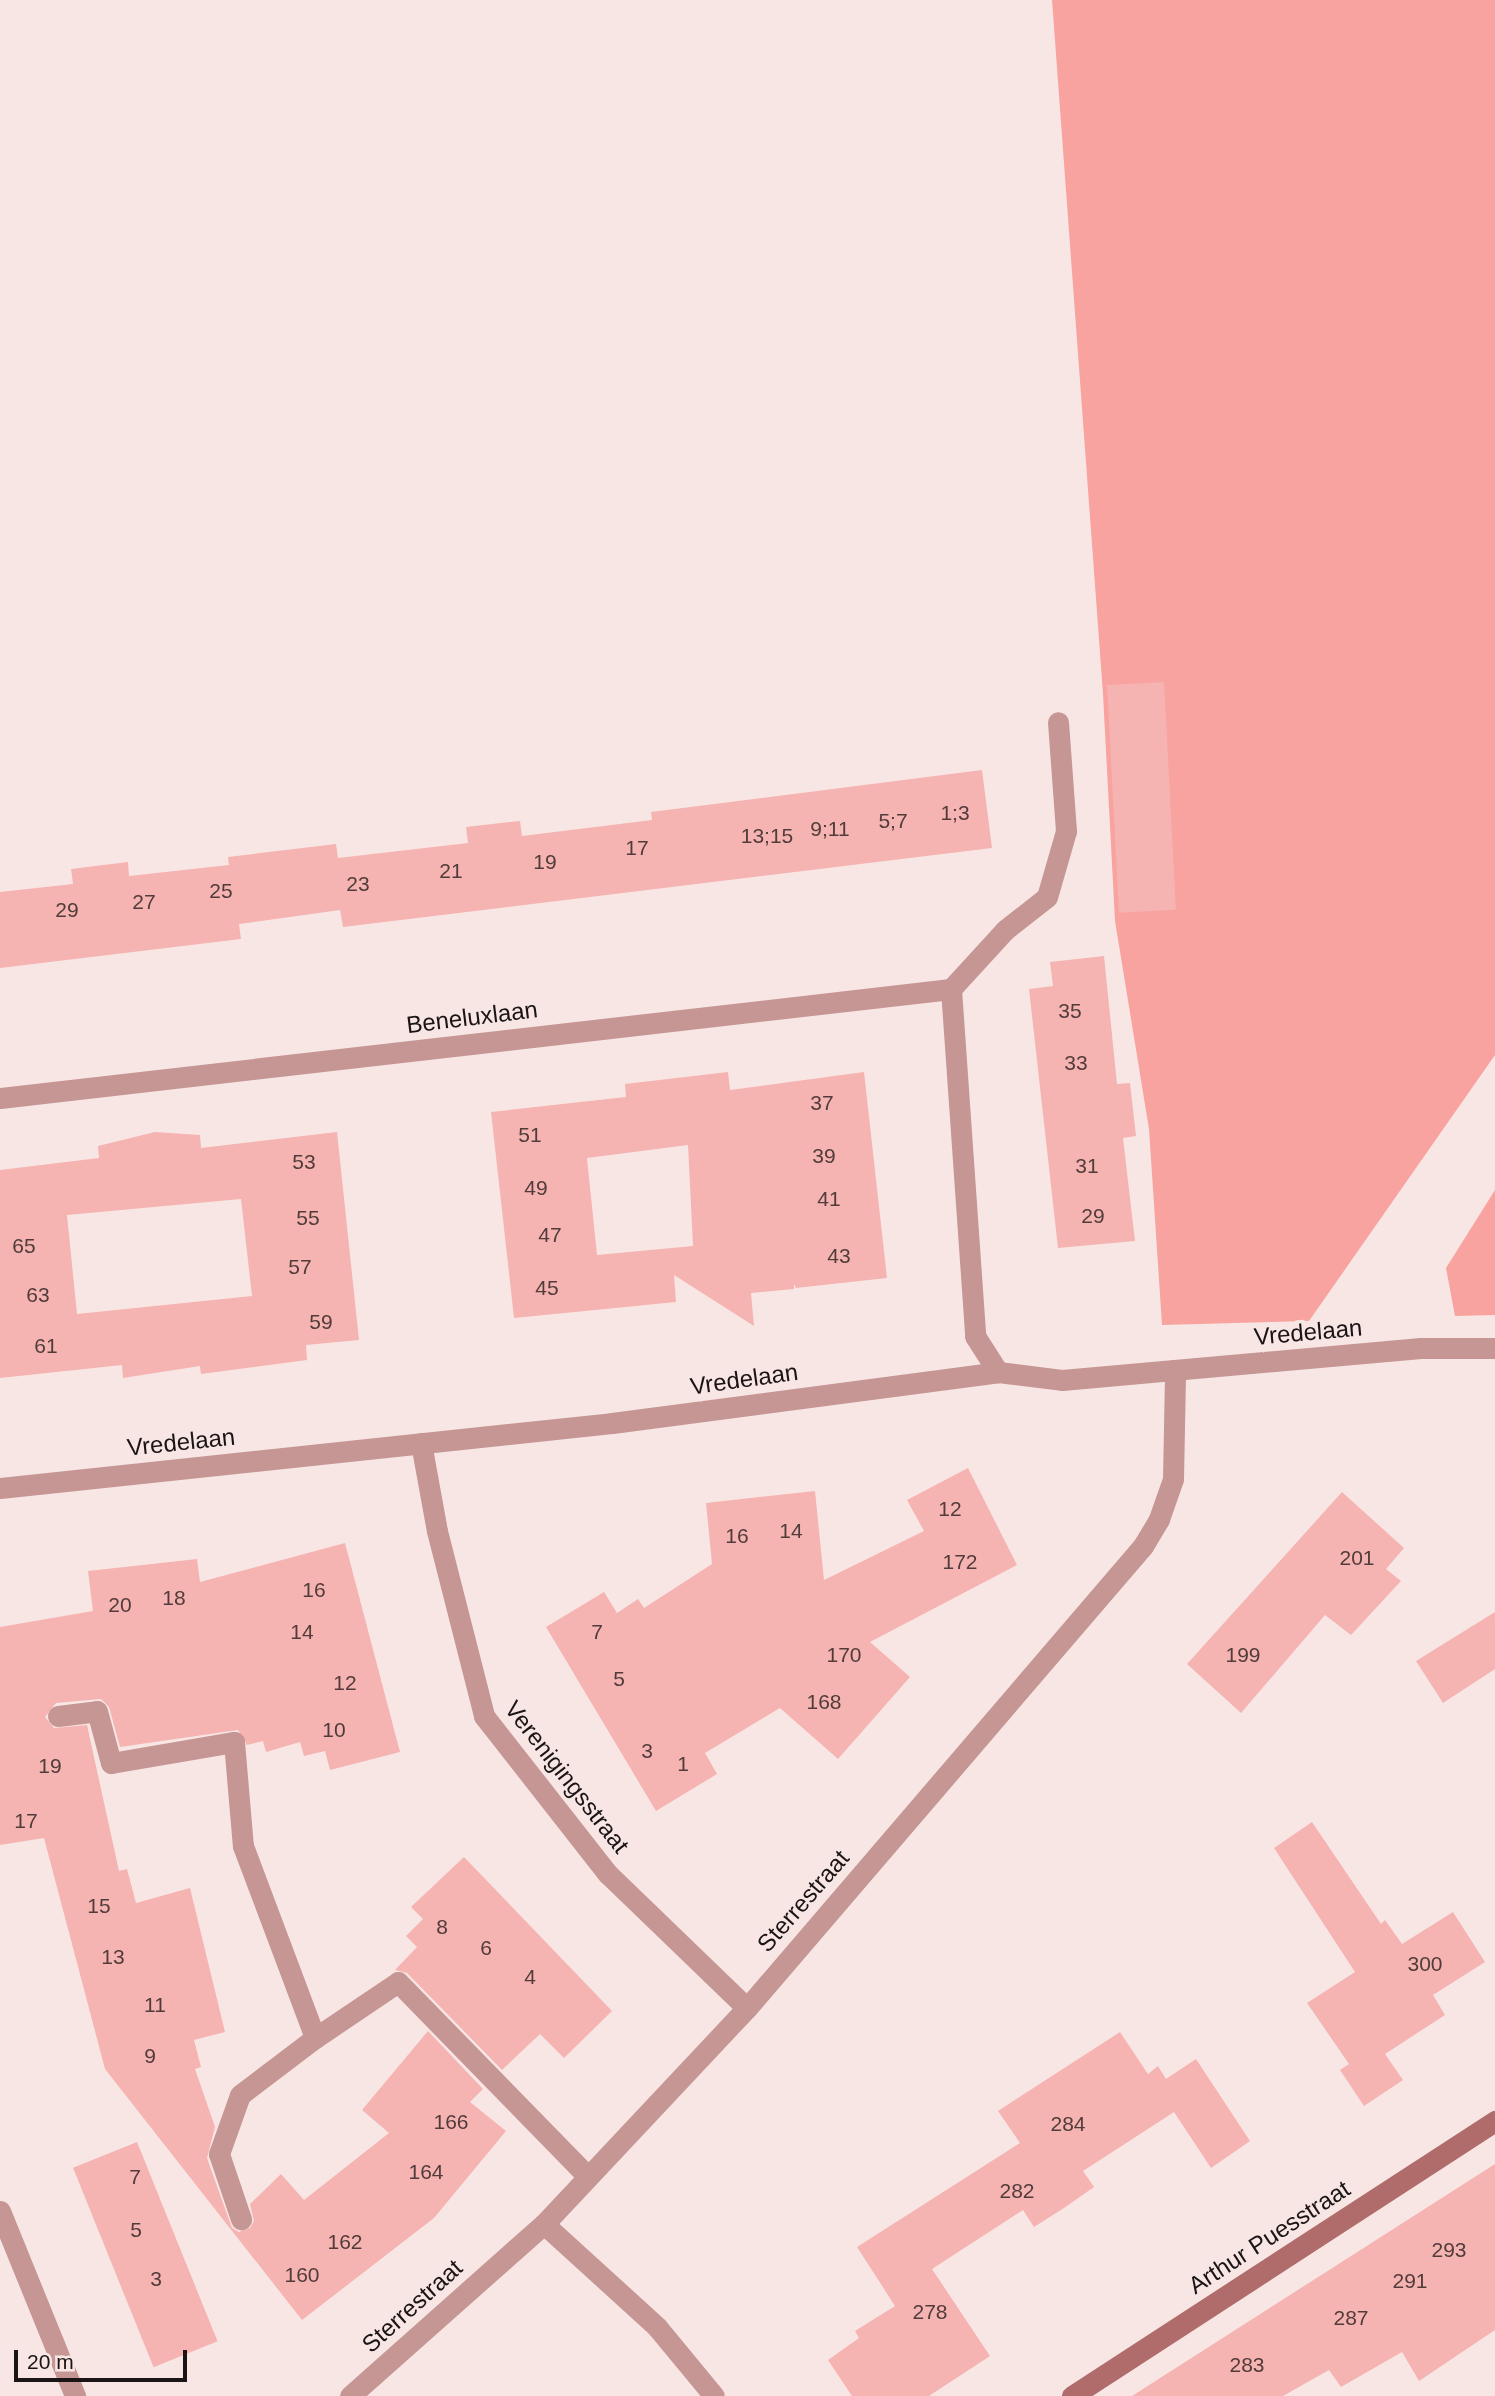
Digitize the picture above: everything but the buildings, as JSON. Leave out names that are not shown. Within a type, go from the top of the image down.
[{"type":"street","points":[[998,1372],[975,1336],[951,989],[1004,930],[1047,897],[1066,831],[1058,722]]},
{"type":"street","name":"Beneluxlaan","points":[[0,1098],[951,989]]},
{"type":"street","name":"Vredelaan","points":[[0,1488],[612,1423],[998,1372],[1062,1380],[1421,1348],[1495,1348]]},
{"type":"street","name":"Sterrestraat","points":[[350,2396],[544,2224],[747,2008],[1143,1546],[1159,1519],[1173,1479],[1175,1370]]},
{"type":"street","name":"Verenigingsstraat","points":[[421,1443],[438,1531],[484,1716],[608,1874],[747,2008]]},
{"type":"street","points":[[58,1716],[97,1711],[111,1763],[234,1742],[243,1846],[315,2038]]},
{"type":"street","points":[[241,2219],[219,2154],[240,2095],[315,2038],[398,1982],[588,2177]]},
{"type":"street","name":"Arthur Puesstraat","points":[[1072,2396],[1495,2122]]},
{"type":"street","points":[[0,2211],[75,2396]]},
{"type":"street","points":[[544,2224],[657,2327],[714,2396]]},
{"type":"shaded area","points":[[1052,0],[1495,0],[1495,1055],[1309,1321],[1162,1325],[1149,1129],[1115,921],[1103,694]]},
{"type":"shaded area","points":[[1495,1190],[1495,1315],[1455,1316],[1446,1268]]}]
